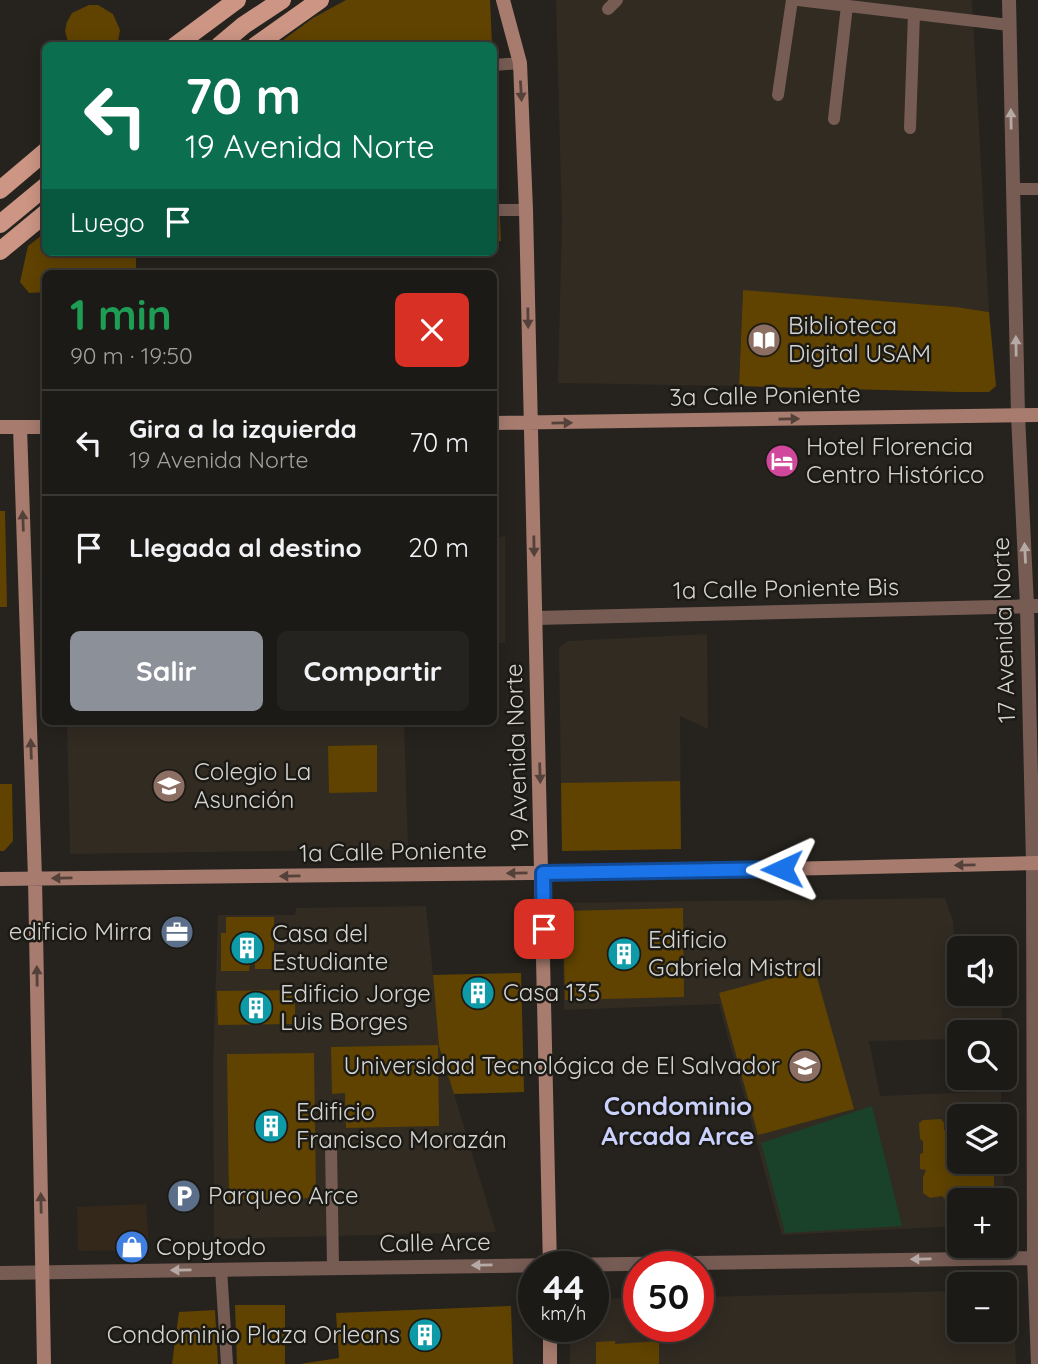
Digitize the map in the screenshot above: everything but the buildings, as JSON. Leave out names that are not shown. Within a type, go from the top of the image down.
[{"type":"main road","points":[[180,42],[237,0]]},
{"type":"main road","points":[[224,42],[282,0]]},
{"type":"main road","points":[[261,42],[320,0]]},
{"type":"main road","points":[[0,190],[42,154]]},
{"type":"main road","points":[[0,224],[42,189]]},
{"type":"main road","points":[[0,251],[42,216]]},
{"type":"street","name":"19 Avenida Norte","points":[[503,0],[520,64],[526,210],[550,1251]]},
{"type":"street","name":"17 Avenida Norte","points":[[1009,0],[1018,415],[1033,606],[1038,1364]]},
{"type":"street","name":"3a Calle Poniente","points":[[497,423],[1038,415]]},
{"type":"street","points":[[0,427],[42,427]]},
{"type":"street","points":[[20,427],[35,878],[44,1364]]},
{"type":"street","name":"1a Calle Poniente Bis","points":[[536,618],[1033,606]]},
{"type":"street","name":"1a Calle Poniente","points":[[0,879],[699,872],[1036,863]]},
{"type":"street","name":"Calle Arce","points":[[609,1265],[1036,1258]]},
{"type":"street","name":"Calle Arce","points":[[0,1273],[518,1266]]},
{"type":"street","points":[[550,1342],[550,1364]]},
{"type":"lane","points":[[778,95],[792,0]]},
{"type":"lane","points":[[798,0],[1009,25]]},
{"type":"lane","points":[[834,119],[847,6]]},
{"type":"lane","points":[[910,128],[914,14]]},
{"type":"lane","points":[[497,65],[520,64]]},
{"type":"lane","points":[[1013,189],[1038,189]]},
{"type":"lane","points":[[497,210],[526,210]]},
{"type":"lane","points":[[331,1145],[333,1267]]},
{"type":"lane","points":[[221,1269],[226,1364]]},
{"type":"shaded area","points":[[556,0],[972,0],[989,312],[956,307],[743,291],[739,386],[558,383],[562,220]]},
{"type":"shaded area","points":[[505,536],[505,643],[497,643],[497,537]]},
{"type":"shaded area","points":[[707,634],[708,729],[680,716],[681,849],[562,851],[559,648],[568,641]]},
{"type":"shaded area","points":[[67,725],[404,725],[408,849],[70,854]]},
{"type":"shaded area","name":"Universidad Tecnológica de El Salvador","points":[[945,898],[953,921],[954,936],[947,936],[947,1006],[1001,1006],[1002,1020],[947,1020],[947,1039],[869,1041],[880,1096],[1001,1091],[1001,1104],[947,1104],[947,1174],[1003,1174],[1004,1188],[947,1188],[947,1227],[782,1235],[719,1004],[564,1010],[562,903]]},
{"type":"shaded area","name":"Universidad Tecnológica de El Salvador","points":[[426,906],[433,975],[521,973],[524,1092],[454,1094],[496,1232],[214,1239],[213,1066],[218,915],[295,915],[296,908]]},
{"type":"shaded area","points":[[146,1204],[149,1250],[78,1251],[77,1207]]},
{"type":"shaded area","points":[[947,1291],[947,1342],[1015,1342],[1016,1364],[570,1364],[570,1342],[609,1342],[609,1299],[623,1298],[623,1342],[714,1342],[714,1297]]},
{"type":"green space","points":[[872,1106],[902,1226],[785,1233],[761,1143]]},
{"type":"place","name":"Biblioteca Digital USAM","points":[[764,340]]},
{"type":"place","name":"Hotel Florencia Centro Histórico","points":[[782,461]]},
{"type":"place","name":"Colegio La Asunción","points":[[169,786]]},
{"type":"place","name":"edificio Mirra","points":[[177,932]]},
{"type":"place","name":"Casa del Estudiante","points":[[247,948]]},
{"type":"place","name":"Edificio Gabriela Mistral","points":[[624,954]]},
{"type":"place","name":"Casa 135","points":[[478,993]]},
{"type":"place","name":"Edificio Jorge Luis Borges","points":[[256,1008]]},
{"type":"place","name":"Universidad Tecnológica de El Salvador","points":[[805,1066]]},
{"type":"place","name":"Edificio Francisco Morazán","points":[[271,1126]]},
{"type":"place","name":"Parqueo Arce","points":[[184,1196]]},
{"type":"place","name":"Copytodo","points":[[132,1247]]},
{"type":"place","name":"Condominio Plaza Orleans","points":[[425,1335]]},
{"type":"district","name":"Condominio Arcada Arce","points":[[678,1121]]},
{"type":"route","points":[[544,929],[543,873],[782,869]]}]
